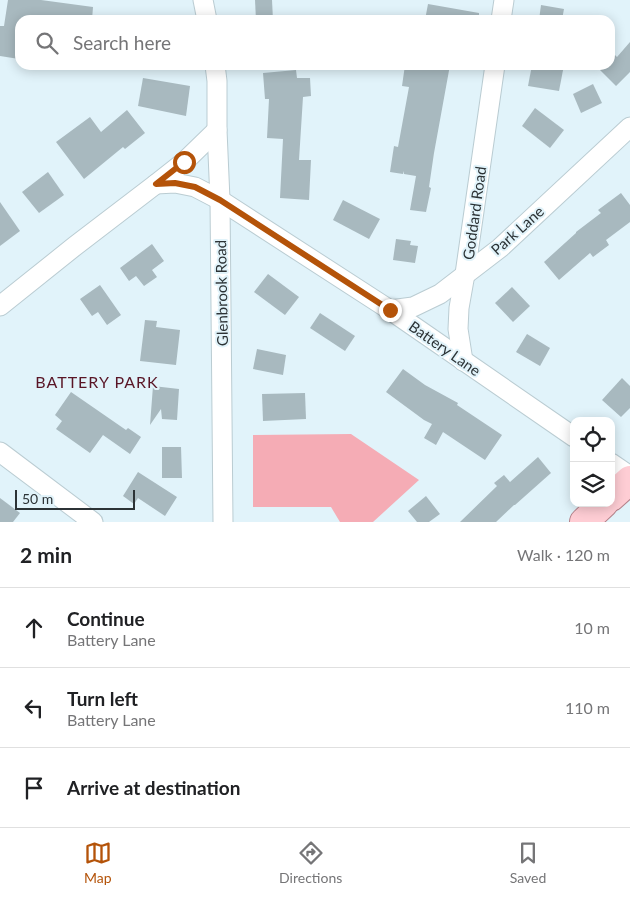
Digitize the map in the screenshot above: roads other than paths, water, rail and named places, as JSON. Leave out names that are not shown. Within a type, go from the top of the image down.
[{"type":"main road","points":[[615,493],[630,478]]},
{"type":"main road","points":[[584,522],[600,507]]},
{"type":"street","points":[[203,0],[206,15]]},
{"type":"street","points":[[502,15],[504,0]]},
{"type":"street","name":"Glenbrook Road","points":[[216,70],[220,200],[223,522]]},
{"type":"street","name":"Goddard Road","points":[[462,360],[458,329],[459,308],[494,70]]},
{"type":"street","name":"Park Lane","points":[[390,310],[413,306],[440,294],[500,248],[630,126]]},
{"type":"street","points":[[0,306],[184,162],[217,130]]},
{"type":"street","name":"Battery Lane","points":[[156,184],[175,183],[195,187],[220,200],[390,310],[570,434]]},
{"type":"street","points":[[0,452],[93,522]]},
{"type":"street","points":[[615,466],[630,478]]},
{"type":"district","name":"BATTERY PARK","points":[[97,381]]}]
